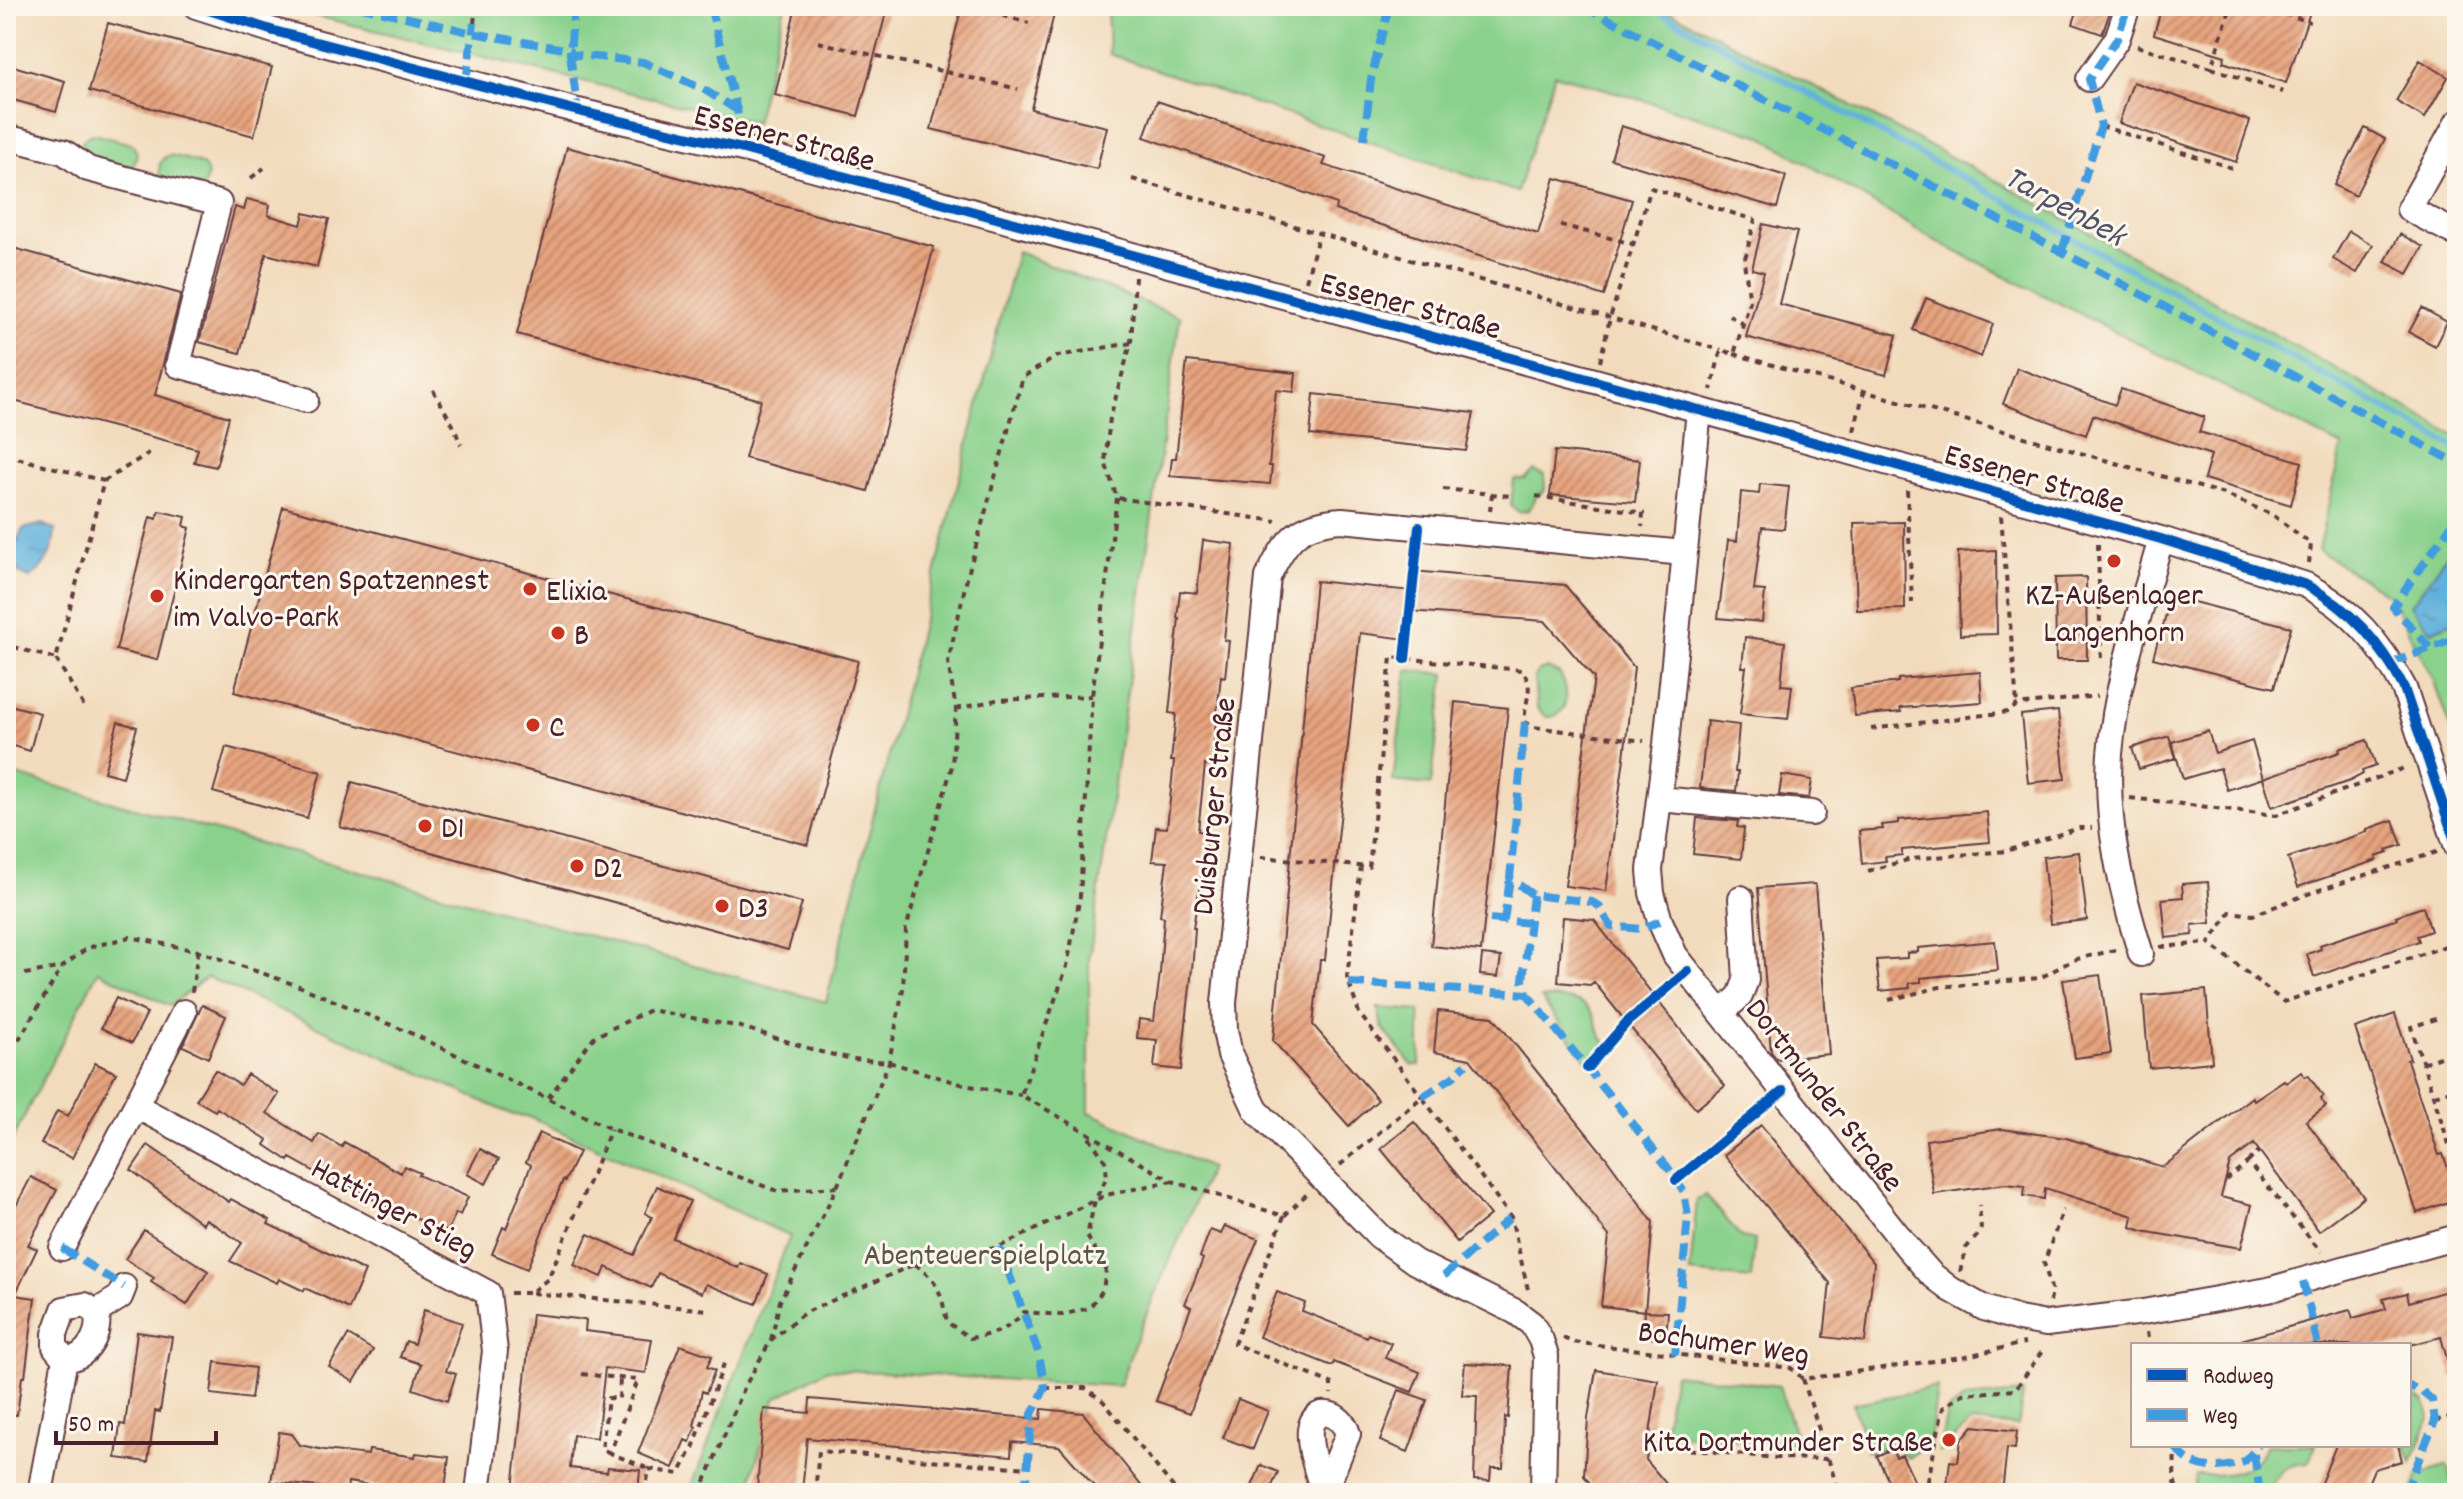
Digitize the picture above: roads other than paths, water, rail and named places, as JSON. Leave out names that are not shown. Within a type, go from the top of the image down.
[{"type":"street","name":"Essener Straße","points":[[196,6],[274,31],[578,111],[743,149],[1595,381],[2161,539],[2306,585],[2349,613],[2382,648],[2404,688],[2457,846]]},
{"type":"street","points":[[2089,79],[2117,39],[2128,6]]},
{"type":"street","points":[[2457,123],[2409,209],[2457,234]]},
{"type":"street","points":[[6,137],[64,152],[88,169],[219,203],[178,365],[306,400]]},
{"type":"street","name":"Dortmunder Straße","points":[[1702,411],[1650,870],[1656,907],[1675,955],[1931,1274],[1984,1308],[2046,1324],[2143,1312],[2268,1290],[2457,1237]]},
{"type":"street","name":"Duisburger Straße","points":[[1543,1493],[1547,1370],[1546,1356],[1536,1332],[1516,1312],[1415,1262],[1379,1236],[1256,1110],[1230,1055],[1224,1003],[1268,577],[1287,542],[1306,526],[1342,520],[1684,553]]},
{"type":"street","name":"Essener Straße","points":[[2139,949],[2129,916],[2113,830],[2110,753],[2120,693],[2161,539]]},
{"type":"street","points":[[1659,799],[1812,813]]},
{"type":"street","points":[[1721,1013],[1740,996],[1746,980],[1741,898]]},
{"type":"street","points":[[62,1248],[184,1012]]},
{"type":"street","name":"Hattinger Stieg","points":[[136,1106],[488,1293],[495,1351],[478,1493]]},
{"type":"street","points":[[96,1312],[120,1297],[124,1287]]},
{"type":"street","points":[[85,1305],[96,1312],[99,1323],[95,1338],[84,1351],[72,1359],[65,1359],[55,1347],[55,1334],[64,1309],[85,1305]]},
{"type":"street","points":[[40,1493],[65,1359]]},
{"type":"street","points":[[1324,1493],[1348,1434],[1339,1417],[1330,1414]]},
{"type":"water","points":[[42,524],[55,530],[53,545],[45,563],[30,578],[13,570],[8,556],[23,529]]},
{"type":"water","points":[[2457,541],[2457,620],[2431,631],[2411,605]]},
{"type":"waterway","name":"Tarpenbek","points":[[1649,6],[2457,448]]},
{"type":"place","name":"KZ-Außenlager Langenhorn","points":[[2114,561]]},
{"type":"place","name":"Elixia","points":[[530,589]]},
{"type":"place","name":"Kindergarten Spatzennest im Valvo-Park","points":[[157,596]]},
{"type":"place","name":"B","points":[[558,633]]},
{"type":"place","name":"C","points":[[533,725]]},
{"type":"place","name":"D1","points":[[425,826]]},
{"type":"place","name":"D2","points":[[577,866]]},
{"type":"place","name":"D3","points":[[722,906]]},
{"type":"place","name":"Kita Dortmunder Straße","points":[[1949,1440]]},
{"type":"park label","name":"Abenteuerspielplatz","points":[[985,1253]]}]
